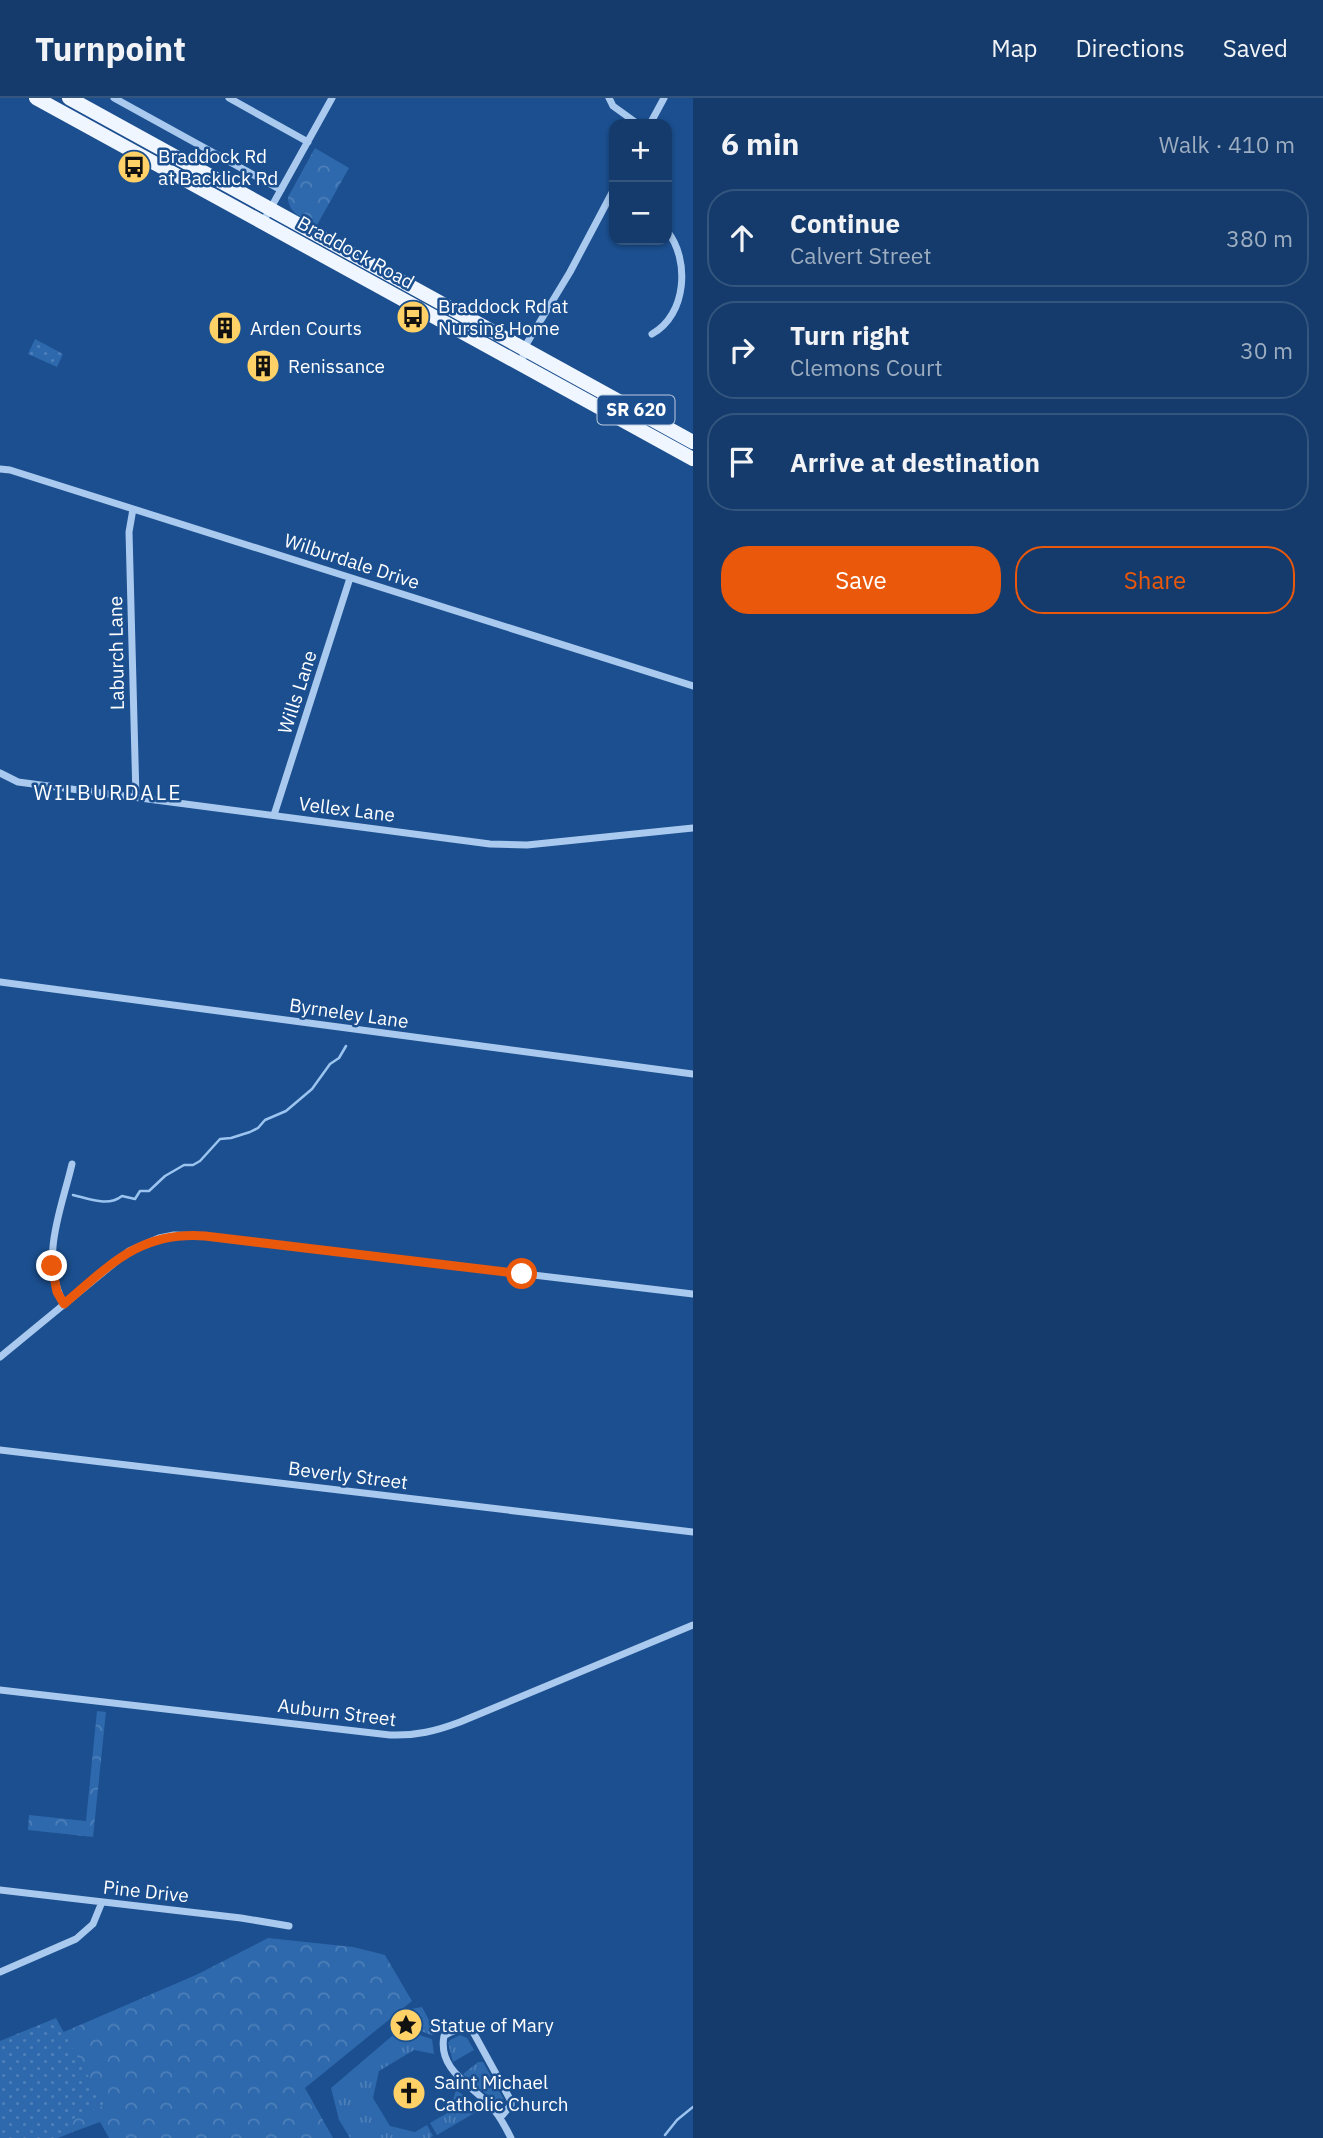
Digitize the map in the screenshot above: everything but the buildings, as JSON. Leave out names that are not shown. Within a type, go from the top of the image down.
[{"type":"main road","name":"Braddock Road","points":[[36,98],[524,348],[693,442]]},
{"type":"main road","name":"Braddock Road","points":[[69,98],[522,365],[693,459]]},
{"type":"street","points":[[114,98],[281,190]]},
{"type":"street","points":[[229,98],[308,142]]},
{"type":"street","points":[[267,215],[332,98]]},
{"type":"street","points":[[609,98],[613,106],[631,119]]},
{"type":"street","points":[[653,119],[664,98]]},
{"type":"street","points":[[522,365],[524,348],[609,200]]},
{"type":"street","points":[[652,334],[668,320],[682,282],[680,257],[672,239]]},
{"type":"street","name":"Wilburdale Drive","points":[[0,469],[693,686]]},
{"type":"street","name":"Laburch Lane","points":[[133,509],[129,532],[136,797]]},
{"type":"street","name":"Wills Lane","points":[[274,815],[350,578]]},
{"type":"street","name":"Vellex Lane","points":[[0,773],[18,782],[490,844],[517,845],[693,828]]},
{"type":"street","name":"Byrneley Lane","points":[[0,982],[693,1074]]},
{"type":"street","points":[[64,1304],[53,1279],[52,1252],[72,1164]]},
{"type":"street","points":[[0,1357],[129,1251],[159,1238],[189,1235],[693,1294]]},
{"type":"street","name":"Beverly Street","points":[[0,1450],[693,1532]]},
{"type":"street","name":"Auburn Street","points":[[0,1690],[406,1736],[435,1731],[460,1722],[693,1625]]},
{"type":"street","name":"Pine Drive","points":[[0,1890],[289,1926]]},
{"type":"street","points":[[0,1972],[76,1939],[93,1924],[102,1902]]},
{"type":"street","points":[[500,2118],[511,2105],[511,2101],[472,2030],[461,2029],[447,2034],[442,2045],[452,2069],[468,2088],[487,2102],[511,2138]]},
{"type":"green space","points":[[315,148],[349,168],[317,225],[293,211],[288,197]]},
{"type":"green space","points":[[35,339],[63,354],[57,367],[28,354]]},
{"type":"green space","points":[[97,1711],[106,1712],[93,1837],[28,1830],[29,1815],[86,1821]]},
{"type":"green space","points":[[268,1938],[353,1947],[385,1955],[412,2001],[305,2088],[333,2138],[109,2138],[100,2122],[73,2132],[41,2075],[29,2047],[198,1974]]},
{"type":"green space","points":[[422,2007],[436,2033],[431,2035],[416,2029],[414,2022],[408,2022],[411,2009]]},
{"type":"green space","points":[[56,2018],[104,2105],[68,2121],[73,2132],[58,2138],[0,2138],[0,2041]]},
{"type":"green space","points":[[399,2030],[407,2035],[413,2033],[432,2039],[434,2054],[414,2050],[379,2071],[373,2098],[390,2126],[415,2132],[427,2125],[433,2136],[350,2138],[339,2120],[331,2088]]},
{"type":"green space","points":[[460,2035],[467,2038],[474,2050],[453,2062],[448,2043]]},
{"type":"green space","points":[[478,2062],[483,2062],[504,2102],[498,2104],[463,2074]]},
{"type":"green space","points":[[456,2090],[481,2108],[437,2135],[430,2123],[449,2112]]},
{"type":"waterway","points":[[73,1195],[105,1202],[122,1196],[135,1199],[140,1191],[149,1191],[165,1176],[184,1165],[193,1165],[200,1161],[220,1139],[250,1132],[265,1120],[286,1111],[312,1089],[346,1046]]},
{"type":"waterway","points":[[665,2135],[677,2120],[693,2107]]},
{"type":"place","name":"Braddock Rd at Backlick Rd","points":[[134,167]]},
{"type":"place","name":"Braddock Rd at Nursing Home","points":[[413,317]]},
{"type":"place","name":"Arden Courts","points":[[225,328]]},
{"type":"place","name":"Renissance","points":[[263,366]]},
{"type":"place","name":"Statue of Mary","points":[[406,2025]]},
{"type":"place","name":"Saint Michael Catholic Church","points":[[409,2093]]},
{"type":"district","name":"WILBURDALE","points":[[108,793]]},
{"type":"route","points":[[52,1266],[57,1292],[64,1304],[129,1251],[159,1238],[174,1235],[205,1236],[522,1274]]}]
